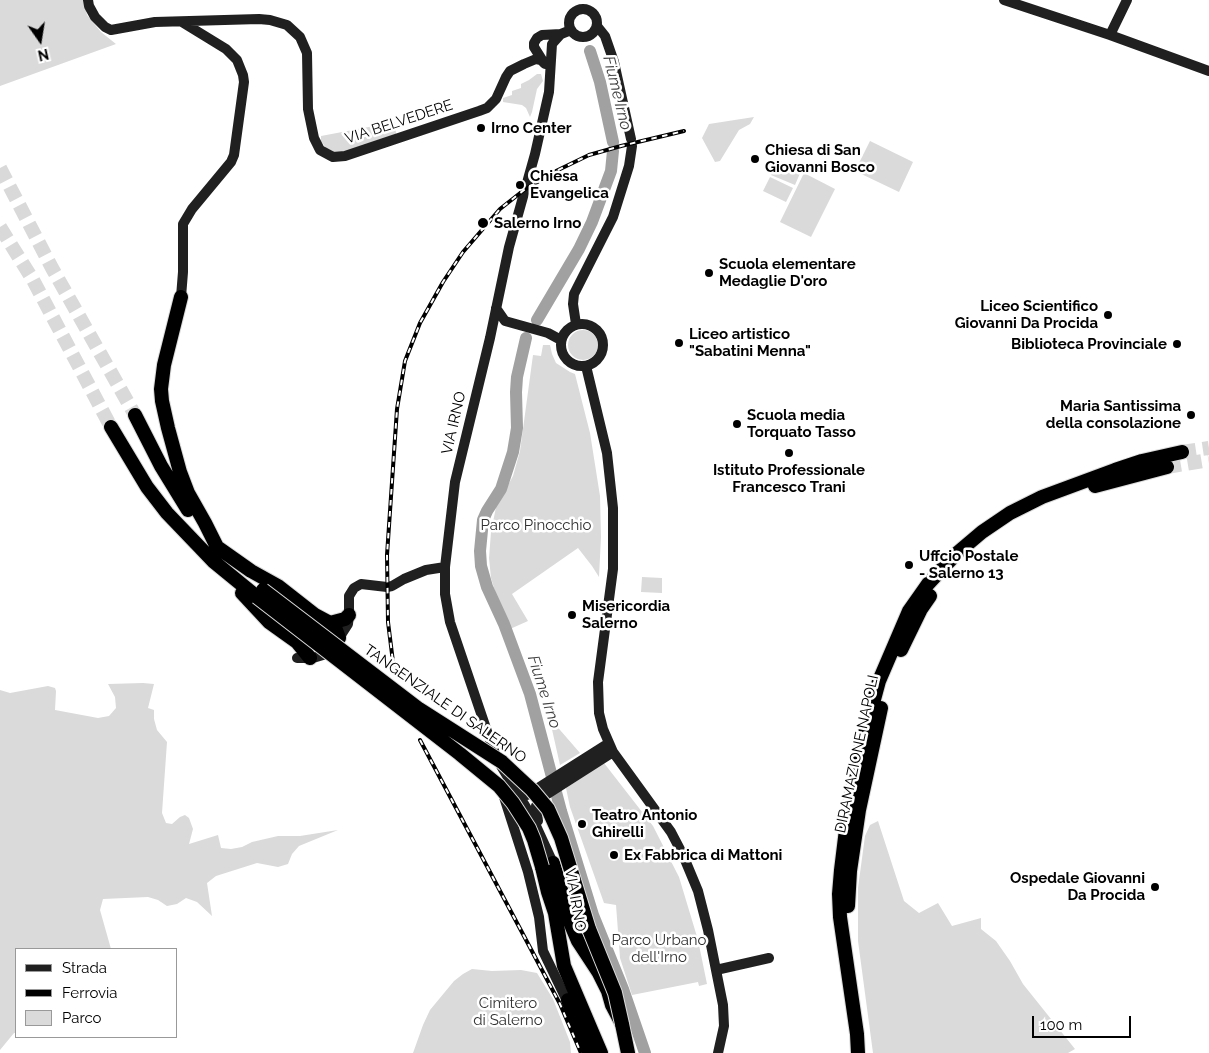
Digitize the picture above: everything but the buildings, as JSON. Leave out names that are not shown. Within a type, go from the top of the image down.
[{"type":"highway","points":[[181,297],[164,364],[162,401],[184,483],[217,547],[251,571],[278,586],[315,615],[330,623],[336,630],[339,638]]},
{"type":"highway","name":"TANGENZIALE DI SALERNO","points":[[135,415],[176,492],[192,516],[217,547],[260,594],[499,786],[513,803],[529,828],[548,865]]},
{"type":"highway","name":"TANGENZIALE DI SALERNO","points":[[111,427],[147,487],[167,513],[213,562],[419,709],[502,762],[532,790],[548,809],[561,838],[589,929],[615,993],[622,1024]]},
{"type":"highway","name":"DIRAMAZIONE NAPOLI","points":[[858,1053],[839,894],[860,810],[879,700],[921,609],[943,580],[973,551],[1002,529],[1025,515],[1063,493],[1142,461],[1182,452]]},
{"type":"highway","name":"DIRAMAZIONE NAPOLI","points":[[1063,493],[1166,467]]},
{"type":"highway","points":[[197,546],[210,564],[245,595],[265,618],[289,634],[302,654]]},
{"type":"highway","points":[[330,623],[345,619],[350,614]]},
{"type":"highway","name":"DIRAMAZIONE NAPOLI","points":[[849,848],[848,916],[866,1053]]},
{"type":"highway","points":[[548,865],[574,932],[599,973],[622,1024],[628,1053]]},
{"type":"highway","points":[[548,865],[551,943],[554,960],[574,1016],[590,1053]]},
{"type":"highway","points":[[548,865],[548,892],[555,913],[564,966],[602,1053]]},
{"type":"main road","name":"VIA BELVEDERE","points":[[88,0],[95,17],[105,28],[111,30],[154,22],[259,19],[279,22],[294,30],[307,53],[309,72],[308,103],[314,138],[320,150],[333,157],[345,156],[487,108],[496,99],[510,71],[533,60],[539,60],[545,64]]},
{"type":"main road","points":[[570,0],[575,11]]},
{"type":"main road","points":[[1004,0],[1110,35],[1209,71]]},
{"type":"main road","points":[[1110,35],[1127,0]]},
{"type":"main road","points":[[584,8],[593,12],[597,19],[597,26],[593,33],[586,37],[561,33],[572,14],[584,8]]},
{"type":"main road","points":[[181,21],[226,49],[237,60],[244,82],[234,155],[231,162],[192,209],[183,229],[181,297]]},
{"type":"main road","points":[[576,324],[573,304],[574,294],[613,217],[629,166],[632,142],[614,62],[604,36],[597,26]]},
{"type":"main road","name":"VIA IRNO","points":[[548,865],[543,842],[532,817],[498,761],[450,622],[445,594],[445,567],[455,482],[492,332],[509,247],[535,154],[549,92],[552,47],[555,39],[561,33]]},
{"type":"main road","name":"VIA IRNO","points":[[549,92],[545,64],[534,47],[534,43],[542,35],[561,33]]},
{"type":"main road","points":[[496,308],[505,320],[561,340]]},
{"type":"main road","points":[[492,332],[496,325],[505,320]]},
{"type":"main road","points":[[576,324],[591,326],[599,333],[602,339],[603,345],[600,356],[592,364],[586,366],[574,365],[568,362],[561,352],[561,340],[568,329],[576,324]]},
{"type":"main road","points":[[586,366],[607,454],[613,508],[613,569],[600,659],[597,698],[599,713],[611,747],[660,816],[683,855],[703,909],[724,1016],[722,1038],[718,1053]]},
{"type":"main road","points":[[302,654],[323,655],[339,638],[348,624],[350,614],[349,596],[357,586],[387,587],[426,570],[445,567]]},
{"type":"main road","points":[[510,818],[513,805],[521,799],[537,792],[611,747]]},
{"type":"main road","name":"VIA IRNO","points":[[498,761],[499,782],[539,916],[543,951],[574,1016]]},
{"type":"main road","points":[[514,789],[537,792]]},
{"type":"main road","points":[[537,792],[538,801],[536,808],[543,842]]},
{"type":"main road","points":[[520,850],[522,844],[530,837],[539,838],[543,842]]},
{"type":"main road","points":[[716,970],[769,958]]},
{"type":"green space","points":[[0,0],[84,0],[87,15],[101,32],[116,44],[0,86]]},
{"type":"green space","points":[[537,74],[541,74],[543,81],[537,89],[530,117],[526,108],[522,105],[503,102],[503,98],[512,95],[512,91],[521,88],[521,84]]},
{"type":"green space","points":[[754,117],[750,124],[739,130],[720,161],[715,162],[702,138],[709,124]]},
{"type":"green space","points":[[395,122],[396,134],[342,153],[326,148],[321,141],[321,136]]},
{"type":"green space","points":[[870,141],[913,162],[899,192],[855,171]]},
{"type":"green space","points":[[778,160],[801,171],[795,185],[771,175]]},
{"type":"green space","points":[[804,173],[835,189],[811,237],[780,222]]},
{"type":"green space","points":[[770,177],[793,188],[786,202],[763,191]]},
{"type":"green space","points":[[583,330],[594,334],[598,345],[594,356],[583,360],[572,356],[568,345],[572,334]]},
{"type":"green space","name":"Parco Pinocchio","points":[[543,345],[550,345],[556,363],[575,374],[590,433],[600,496],[601,537],[599,577],[578,548],[512,594],[528,621],[510,629],[502,614],[491,578],[489,558],[491,532],[496,507],[513,476],[520,451],[533,355],[541,356]]},
{"type":"green space","points":[[642,577],[662,578],[662,593],[641,592]]},
{"type":"green space","points":[[108,684],[154,684],[148,708],[154,710],[157,730],[167,742],[162,813],[166,823],[172,824],[185,815],[189,818],[193,829],[189,844],[218,835],[221,848],[231,849],[278,836],[300,836],[338,830],[299,846],[292,854],[288,864],[278,867],[257,863],[216,876],[207,883],[212,916],[197,902],[186,898],[177,904],[167,906],[158,900],[148,897],[103,899],[100,910],[111,948],[15,948],[15,1033],[0,1050],[0,690],[10,693],[48,686],[55,688],[55,710],[98,718],[109,716],[116,708],[115,697]]},
{"type":"green space","points":[[554,723],[580,753],[560,765],[551,725]]},
{"type":"green space","name":"Parco Urbano dell'Irno","points":[[604,763],[653,826],[679,877],[698,940],[707,984],[699,986],[698,982],[632,995],[620,958],[616,905],[604,903],[570,807],[566,788]]},
{"type":"green space","points":[[878,821],[904,901],[919,913],[938,903],[952,926],[981,918],[981,929],[996,941],[1023,984],[1075,1049],[1068,1053],[873,1053],[858,941],[858,888],[865,836],[870,825]]},
{"type":"green space","name":"Cimitero di Salerno","points":[[472,969],[492,971],[521,970],[537,973],[553,999],[570,1042],[571,1053],[413,1053],[430,1010],[454,981]]},
{"type":"waterway","name":"Fiume Irno","points":[[590,51],[600,82],[613,142]]},
{"type":"waterway","name":"Fiume Irno","points":[[537,320],[579,249],[592,222],[611,171],[613,151]]},
{"type":"waterway","name":"Fiume Irno","points":[[526,338],[517,377],[517,428],[513,452],[501,489],[483,520],[480,551],[481,566],[487,587],[504,624],[530,694],[561,811],[593,915],[623,989],[645,1053]]},
{"type":"tunnel","points":[[0,168],[52,268],[135,415]]},
{"type":"tunnel","points":[[0,227],[33,280],[111,427]]},
{"type":"tunnel","points":[[1182,452],[1209,448]]},
{"type":"tunnel","points":[[1167,467],[1209,460]]},
{"type":"railway","points":[[394,670],[388,622],[387,555],[397,409],[405,361],[420,323],[443,282],[463,252],[500,209],[524,190],[554,172],[589,155],[684,131]]},
{"type":"railway","points":[[420,740],[560,1004],[581,1053]]},
{"type":"place","name":"Irno Center","points":[[481,128]]},
{"type":"place","name":"Chiesa di San Giovanni Bosco","points":[[755,159]]},
{"type":"place","name":"Chiesa Evangelica","points":[[520,185]]},
{"type":"place","name":"Salerno Irno","points":[[483,223]]},
{"type":"place","name":"Scuola elementare Medaglie D'oro","points":[[709,273]]},
{"type":"place","name":"Liceo Scientifico Giovanni Da Procida","points":[[1108,315]]},
{"type":"place","name":"Liceo artistico \"Sabatini Menna\"","points":[[679,343]]},
{"type":"place","name":"Biblioteca Provinciale","points":[[1177,344]]},
{"type":"place","name":"Maria Santissima della consolazione","points":[[1191,415]]},
{"type":"place","name":"Scuola media Torquato Tasso","points":[[737,424]]},
{"type":"place","name":"Istituto Professionale Francesco Trani","points":[[789,453]]},
{"type":"place","name":"Uffcio Postale - Salerno 13","points":[[909,565]]},
{"type":"place","name":"Misericordia Salerno","points":[[572,615]]},
{"type":"place","name":"Teatro Antonio Ghirelli","points":[[582,824]]},
{"type":"place","name":"Ex Fabbrica di Mattoni","points":[[614,855]]},
{"type":"place","name":"Ospedale Giovanni Da Procida","points":[[1155,887]]}]
